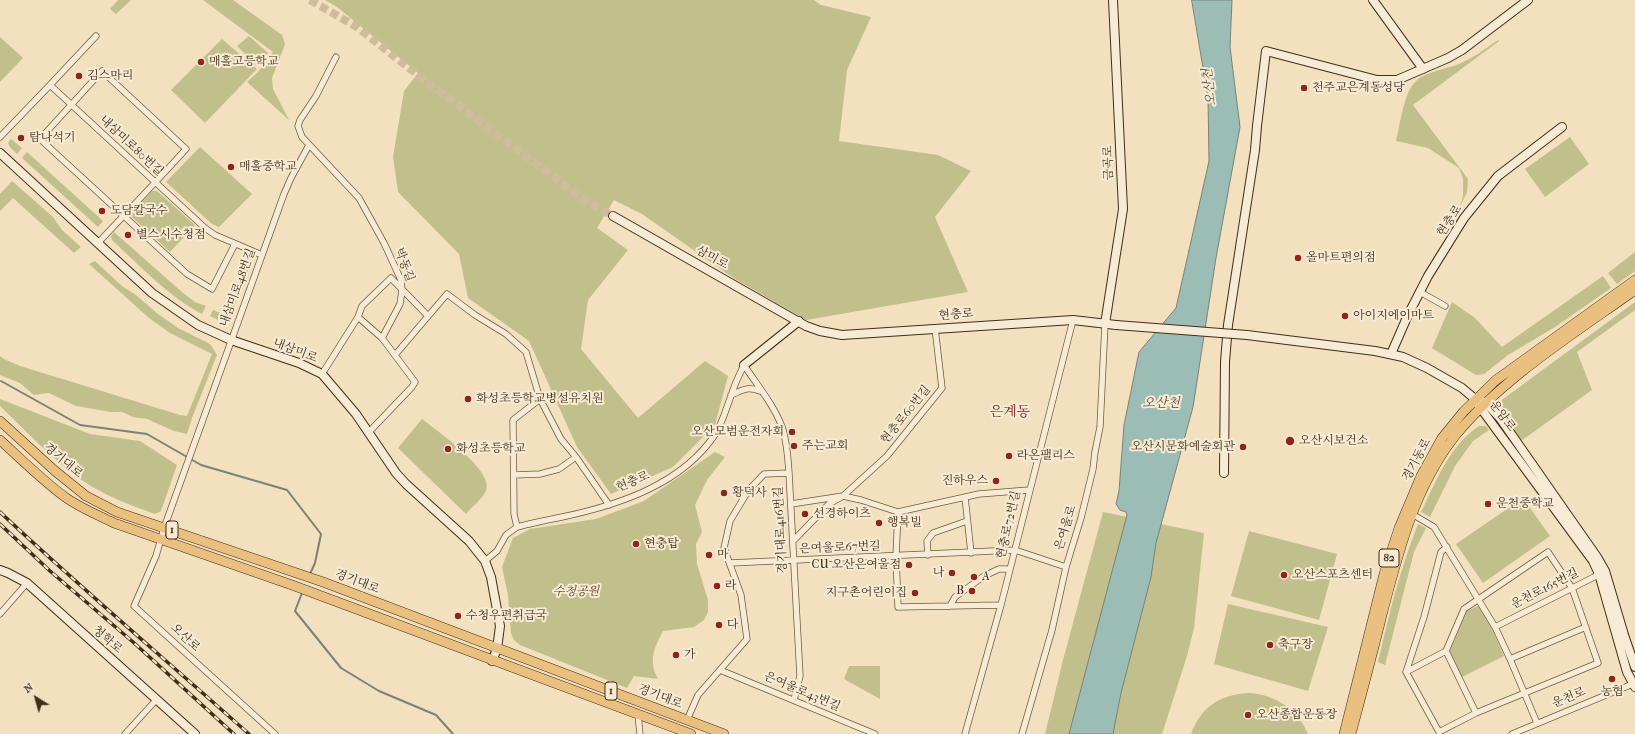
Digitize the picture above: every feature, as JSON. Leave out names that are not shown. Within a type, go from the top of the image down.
[{"type":"main road","name":"경기동로","points":[[1344,734],[1384,574],[1399,528],[1413,493],[1431,456],[1452,425],[1475,399],[1517,364],[1635,280]]},
{"type":"main road","name":"경기동로","points":[[1351,734],[1397,558],[1412,514],[1427,479],[1441,455],[1455,436],[1483,406],[1534,363],[1635,290]]},
{"type":"main road","name":"경기대로","points":[[0,421],[55,471],[86,496],[117,512],[323,582],[724,734]]},
{"type":"main road","name":"경기대로","points":[[0,440],[66,498],[88,511],[114,523],[292,585],[492,661],[691,734]]},
{"type":"street","name":"금곡로","points":[[1105,324],[1123,209],[1113,0]]},
{"type":"street","points":[[1373,0],[1423,69]]},
{"type":"street","points":[[1224,473],[1225,362],[1228,325],[1256,150],[1257,126],[1266,51],[1377,80],[1397,80],[1462,50],[1528,0]]},
{"type":"street","points":[[0,137],[96,36]]},
{"type":"street","name":"박동길","points":[[336,56],[316,96],[300,120],[298,126],[302,137],[342,179],[366,209],[384,242],[401,280],[402,290],[400,304],[382,338]]},
{"type":"street","points":[[98,243],[124,215],[155,183],[186,149],[102,71],[40,138],[124,215],[187,274],[212,289],[235,244]]},
{"type":"street","name":"내삼미로80번길","points":[[50,85],[205,228],[215,235],[262,255]]},
{"type":"street","name":"현충로","points":[[1391,354],[1420,292],[1464,218],[1498,176],[1562,127]]},
{"type":"street","name":"내삼미로48번길","points":[[160,539],[291,178],[309,145]]},
{"type":"street","name":"내삼미로","points":[[0,153],[152,293],[173,309],[198,325],[231,340],[299,363],[322,374],[356,414],[396,473],[406,484],[469,541],[486,561],[491,577],[500,626],[497,649],[492,661]]},
{"type":"street","name":"삼미로","points":[[613,216],[799,321]]},
{"type":"street","points":[[322,374],[358,317],[362,306],[391,278],[428,316]]},
{"type":"street","points":[[1420,292],[1445,306]]},
{"type":"street","points":[[395,355],[447,294],[475,315],[506,334],[526,352],[540,399],[561,439],[576,457],[609,505]]},
{"type":"street","points":[[358,317],[382,338],[415,382],[412,388],[369,432]]},
{"type":"street","name":"현충로","points":[[799,321],[806,326],[820,331],[842,334],[1073,320],[1247,336],[1375,351],[1403,357],[1427,368],[1462,388],[1475,399]]},
{"type":"street","name":"현충로72번길","points":[[965,734],[1001,605],[1073,320]]},
{"type":"street","points":[[789,473],[782,427],[773,408],[744,365],[799,321]]},
{"type":"street","name":"은여울로","points":[[1022,734],[1052,630],[1066,566],[1081,518],[1093,469],[1100,427],[1105,324]]},
{"type":"street","name":"현충로60번길","points":[[793,541],[829,504],[843,496],[887,456],[942,388],[935,328]]},
{"type":"street","name":"현충로","points":[[486,561],[497,551],[506,535],[518,527],[609,505],[672,478],[698,456],[715,434],[723,420],[731,395],[744,365]]},
{"type":"street","points":[[731,395],[744,389],[752,388],[761,392]]},
{"type":"street","points":[[518,527],[514,514],[513,420],[540,399]]},
{"type":"street","name":"운암로","points":[[1475,399],[1483,406],[1491,421],[1602,572],[1635,667]]},
{"type":"street","points":[[514,475],[540,474],[558,469],[576,457]]},
{"type":"street","name":"경기대로416번길","points":[[687,720],[698,695],[747,639],[741,595],[724,548],[730,521],[748,491],[764,474],[789,473],[800,676],[794,700]]},
{"type":"street","points":[[791,504],[843,496],[898,512],[978,494],[1029,490]]},
{"type":"street","points":[[965,497],[971,552]]},
{"type":"street","points":[[898,512],[896,556],[898,608],[1001,605]]},
{"type":"street","points":[[1412,514],[1434,527],[1495,627],[1510,658],[1537,723]]},
{"type":"street","points":[[928,555],[927,541],[934,533],[968,521]]},
{"type":"street","name":"오산로","points":[[160,539],[156,556],[134,606],[275,734]]},
{"type":"street","points":[[1406,672],[1446,651],[1464,609],[1548,552],[1572,588],[1598,662],[1525,694],[1476,713],[1439,732],[1406,672],[1424,617],[1441,552],[1447,548]]},
{"type":"street","name":"은여울로67번길","points":[[730,563],[1015,550],[1066,566]]},
{"type":"street","points":[[950,606],[955,597],[984,576],[999,569],[1010,569]]},
{"type":"street","name":"청학로","points":[[0,570],[27,583],[195,734]]},
{"type":"street","name":"운암로","points":[[1602,572],[1627,672],[1635,683]]},
{"type":"street","name":"운천로165번길","points":[[1495,627],[1602,572]]},
{"type":"street","points":[[0,614],[27,583]]},
{"type":"street","points":[[1510,658],[1586,627]]},
{"type":"street","points":[[1446,651],[1476,713]]},
{"type":"street","name":"은여울로43번길","points":[[720,670],[875,734]]},
{"type":"street","name":"운천로","points":[[1512,734],[1635,683]]},
{"type":"street","points":[[125,734],[157,699]]},
{"type":"street","points":[[638,715],[640,734]]},
{"type":"green space","points":[[118,0],[131,0],[116,14],[110,9]]},
{"type":"green space","points":[[203,0],[233,0],[282,35],[285,44],[272,78],[273,89],[289,120],[247,82],[258,72],[273,52]]},
{"type":"green space","points":[[325,0],[814,0],[821,5],[871,17],[847,70],[839,141],[938,155],[971,171],[935,217],[968,292],[806,320],[735,279],[642,214],[614,200],[597,228],[628,250],[588,300],[581,349],[638,418],[705,361],[728,376],[715,425],[673,467],[611,494],[577,447],[529,341],[468,298],[459,254],[398,192],[393,157],[404,91],[418,73],[337,7]]},
{"type":"green space","points":[[249,36],[268,53],[256,65],[237,46]]},
{"type":"green space","points":[[0,37],[23,58],[0,82]]},
{"type":"green space","points":[[222,39],[257,69],[205,123],[171,90]]},
{"type":"green space","points":[[1498,40],[1499,41],[1413,105],[1468,179],[1467,192],[1460,207],[1463,196],[1463,179],[1459,168],[1428,148],[1396,141],[1405,100],[1412,86],[1420,78],[1430,73],[1464,62]]},
{"type":"green space","points":[[1570,137],[1589,164],[1545,197],[1525,169]]},
{"type":"green space","points":[[11,139],[22,148],[17,154],[8,143]]},
{"type":"green space","points":[[200,147],[252,194],[219,227],[212,224],[166,182]]},
{"type":"green space","points":[[27,152],[103,221],[98,227],[22,158]]},
{"type":"green space","points":[[12,181],[53,217],[62,230],[81,247],[74,253],[13,198],[0,211],[0,194]]},
{"type":"green space","points":[[152,191],[157,191],[195,225],[170,252],[132,217],[132,213]]},
{"type":"green space","points":[[114,232],[183,293],[195,302],[206,306],[202,314],[166,290],[144,270],[112,240],[111,236]]},
{"type":"green space","points":[[1635,252],[1635,271],[1617,284],[1608,273]]},
{"type":"green space","points":[[249,255],[251,256],[252,261],[229,319],[222,322],[210,316],[213,310],[225,315]]},
{"type":"green space","points":[[95,261],[122,286],[136,295],[158,314],[178,328],[210,344],[217,355],[187,434],[174,431],[147,419],[133,417],[122,412],[111,412],[76,406],[49,393],[34,395],[20,383],[0,375],[0,356],[20,366],[187,416],[212,354],[170,333],[149,318],[89,264]]},
{"type":"green space","points":[[1603,276],[1611,288],[1555,327],[1508,355],[1484,374],[1476,375],[1432,348],[1452,302],[1475,318],[1502,347]]},
{"type":"green space","points":[[1635,302],[1635,310],[1577,352],[1592,390],[1521,441],[1500,409],[1499,402]]},
{"type":"green space","points":[[0,399],[90,434],[140,441],[177,465],[161,511],[155,514],[126,503],[107,495],[80,479],[49,453],[0,406]]},
{"type":"green space","points":[[422,419],[451,441],[482,473],[486,483],[486,491],[466,514],[398,448]]},
{"type":"green space","points":[[1479,426],[1486,426],[1489,430],[1473,441],[1455,466],[1430,517],[1421,512],[1438,476],[1452,453],[1469,434]]},
{"type":"green space","name":"수청공원","points":[[715,452],[725,457],[707,480],[695,505],[702,532],[696,544],[697,564],[708,600],[708,612],[704,620],[694,627],[663,631],[653,655],[653,666],[658,679],[634,676],[627,688],[520,645],[514,640],[511,633],[508,595],[502,567],[513,538],[530,529],[596,519],[644,501]]},
{"type":"green space","points":[[1523,498],[1550,536],[1483,583],[1456,544]]},
{"type":"green space","points":[[1103,512],[1204,533],[1194,628],[1187,656],[1162,734],[1045,734],[1063,660]]},
{"type":"green space","points":[[1418,524],[1426,528],[1414,552],[1385,665],[1378,662],[1400,575]]},
{"type":"green space","name":"오산스포츠센터","points":[[1249,531],[1337,554],[1319,620],[1231,596]]},
{"type":"green space","name":"축구장","points":[[1228,604],[1328,627],[1308,691],[1214,664]]},
{"type":"green space","points":[[1478,606],[1483,609],[1504,656],[1462,677],[1449,654],[1467,611]]},
{"type":"green space","points":[[849,666],[880,666],[880,699],[844,679]]},
{"type":"green space","name":"오산종합운동장","points":[[1248,693],[1267,696],[1284,704],[1298,717],[1308,734],[1191,734],[1200,716],[1212,704],[1228,696]]},
{"type":"water","name":"오산천","points":[[1192,0],[1232,0],[1230,47],[1240,127],[1216,258],[1193,407],[1156,543],[1151,577],[1121,693],[1113,734],[1069,734],[1127,515],[1126,512],[1120,510],[1116,504],[1119,491],[1124,425],[1139,352],[1176,308],[1209,161],[1208,98]]},
{"type":"waterway","points":[[1,381],[80,425],[147,434],[201,465],[287,490],[321,534],[315,563],[310,574]]},
{"type":"waterway","points":[[302,593],[295,611],[341,668],[379,691],[436,715],[453,734]]},
{"type":"tunnel","points":[[310,0],[357,27],[428,83],[587,202],[613,216]]},
{"type":"railway","points":[[0,512],[92,596],[249,734]]},
{"type":"railway","points":[[0,524],[50,571],[133,642],[234,734]]},
{"type":"place","name":"매홀고등학교","points":[[201,62]]},
{"type":"place","name":"김스마리","points":[[79,76]]},
{"type":"place","name":"천주교은계동성당","points":[[1304,88]]},
{"type":"place","name":"탐나석기","points":[[21,138]]},
{"type":"place","name":"매홀중학교","points":[[231,167]]},
{"type":"place","name":"도담칼국수","points":[[102,211]]},
{"type":"place","name":"별스시수청점","points":[[128,235]]},
{"type":"place","name":"올마트편의점","points":[[1298,258]]},
{"type":"place","name":"아이지에이마트","points":[[1345,316]]},
{"type":"place","name":"화성초등학교병설유치원","points":[[468,399]]},
{"type":"place","name":"오산모범운전자회","points":[[792,432]]},
{"type":"place","name":"오산시보건소","points":[[1290,441]]},
{"type":"place","name":"주는교회","points":[[794,446]]},
{"type":"place","name":"오산시문화예술회관","points":[[1243,447]]},
{"type":"place","name":"화성초등학교","points":[[448,449]]},
{"type":"place","name":"라온팰리스","points":[[1009,456]]},
{"type":"place","name":"진하우스","points":[[996,481]]},
{"type":"place","name":"황덕사","points":[[724,493]]},
{"type":"place","name":"운천중학교","points":[[1488,504]]},
{"type":"place","name":"선경하이츠","points":[[805,514]]},
{"type":"place","name":"행복빌","points":[[879,523]]},
{"type":"place","name":"현충탑","points":[[636,544]]},
{"type":"place","name":"마","points":[[709,555]]},
{"type":"place","name":"CU 오산은여울점","points":[[909,565]]},
{"type":"place","name":"나","points":[[952,573]]},
{"type":"place","name":"오산스포츠센터","points":[[1284,575]]},
{"type":"place","name":"A","points":[[974,577]]},
{"type":"place","name":"라","points":[[717,586]]},
{"type":"place","name":"B","points":[[972,591]]},
{"type":"place","name":"지구촌어린이집","points":[[915,593]]},
{"type":"place","name":"수청우편취급국","points":[[458,616]]},
{"type":"place","name":"다","points":[[719,625]]},
{"type":"place","name":"축구장","points":[[1270,645]]},
{"type":"place","name":"가","points":[[676,655]]},
{"type":"place","name":"농협","points":[[1612,679]]},
{"type":"place","name":"오산종합운동장","points":[[1248,715]]},
{"type":"district","name":"은계동","points":[[1010,413]]}]
